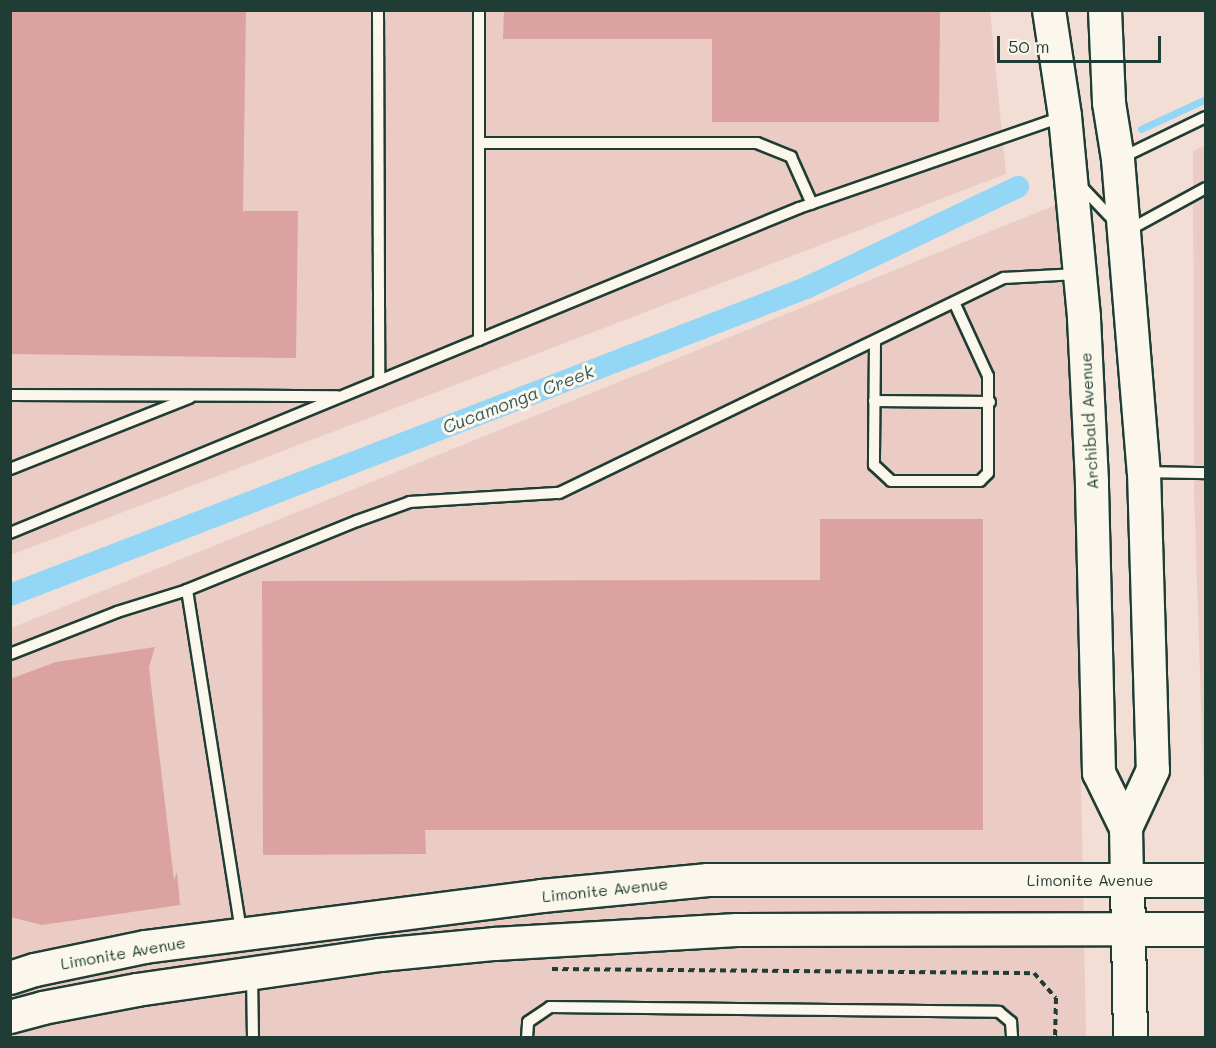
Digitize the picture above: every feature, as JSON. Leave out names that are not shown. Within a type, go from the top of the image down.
[{"type":"main road","name":"Archibald Avenue","points":[[1049,10],[1065,116],[1080,274],[1092,470],[1099,773],[1126,828],[1130,1038]]},
{"type":"main road","name":"Archibald Avenue","points":[[1106,10],[1109,103],[1118,159],[1125,232],[1144,472],[1153,770],[1126,828]]},
{"type":"main road","name":"Limonite Avenue","points":[[10,978],[35,970],[145,947],[542,896],[708,880],[1206,880]]},
{"type":"main road","points":[[10,1017],[43,1008],[137,990],[380,956],[495,944],[738,930],[1206,929]]},
{"type":"lane","points":[[378,10],[379,381]]},
{"type":"lane","points":[[479,10],[479,340]]},
{"type":"lane","points":[[10,533],[812,204],[1065,116]]},
{"type":"lane","points":[[1118,159],[1206,117]]},
{"type":"lane","points":[[479,143],[757,143],[791,157],[812,204]]},
{"type":"lane","points":[[1071,176],[1125,232],[1206,188]]},
{"type":"lane","points":[[10,654],[117,612],[187,590],[357,520],[410,502],[559,493],[1004,278],[1080,274]]},
{"type":"lane","points":[[875,342],[874,465],[891,481],[980,481],[988,472],[990,402],[988,376],[954,302]]},
{"type":"lane","points":[[10,395],[343,396]]},
{"type":"lane","points":[[10,469],[195,396]]},
{"type":"lane","points":[[874,401],[990,402]]},
{"type":"lane","points":[[1144,472],[1206,473]]},
{"type":"lane","points":[[187,590],[242,934]]},
{"type":"lane","points":[[252,975],[252,1038]]},
{"type":"lane","points":[[527,1038],[528,1022],[550,1007],[999,1012],[1011,1022],[1012,1038]]},
{"type":"path","points":[[545,969],[1034,973],[1056,998],[1056,1038]]},
{"type":"shaded area","points":[[11,11],[990,11],[1006,174],[11,555]]},
{"type":"shaded area","points":[[1205,146],[1205,825],[1194,492],[1193,151]]},
{"type":"shaded area","points":[[1070,199],[1086,1037],[11,1038],[11,628]]},
{"type":"building","points":[[10,10],[246,10],[243,211],[298,211],[296,358],[10,354]]},
{"type":"building","points":[[504,10],[940,10],[939,122],[712,122],[712,39],[503,39]]},
{"type":"building","points":[[820,519],[983,519],[983,830],[425,830],[426,854],[263,855],[262,581],[820,580]]},
{"type":"building","points":[[155,647],[149,667],[174,880],[177,872],[180,905],[42,925],[10,917],[10,679],[56,662]]},
{"type":"waterway","points":[[1141,129],[1206,99]]},
{"type":"waterway","name":"Cucamonga Creek","points":[[10,595],[806,288],[1018,187]]}]
